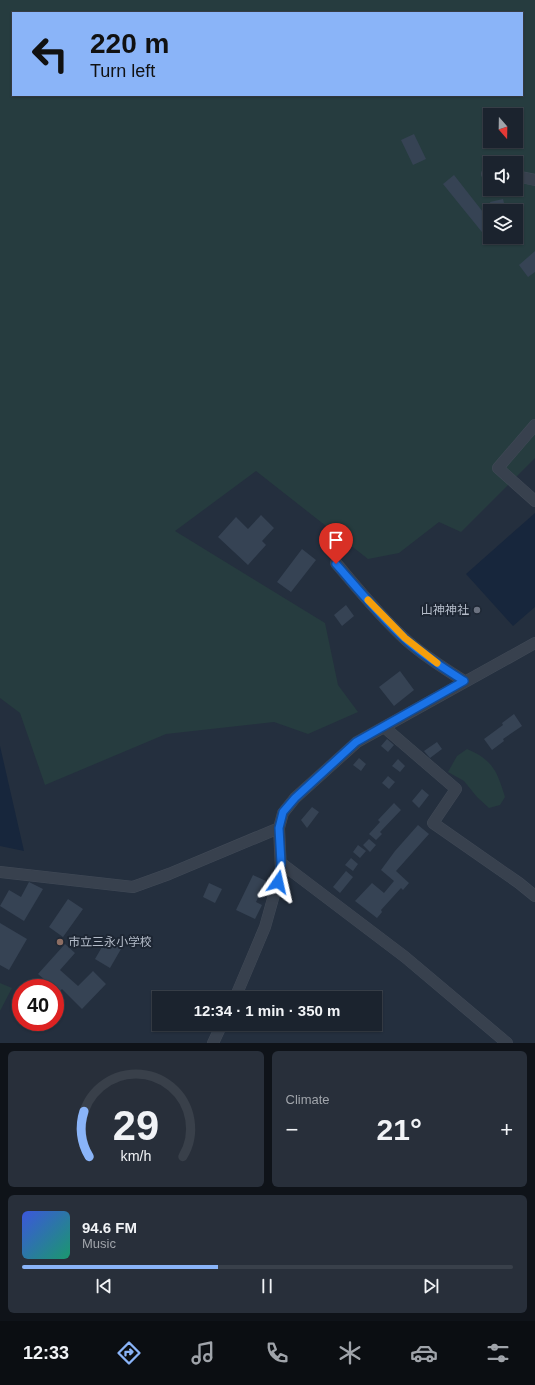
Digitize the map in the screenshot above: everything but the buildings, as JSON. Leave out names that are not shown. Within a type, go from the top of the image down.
[{"type":"street","points":[[523,177],[535,180]]},
{"type":"street","points":[[535,426],[498,468],[535,501]]},
{"type":"street","points":[[336,564],[382,616],[405,638],[424,654],[464,681]]},
{"type":"street","points":[[238,991],[265,927],[281,863],[279,828],[283,812],[295,798],[356,742],[535,643]]},
{"type":"street","points":[[384,727],[456,789],[433,823],[519,883],[535,896]]},
{"type":"street","points":[[0,872],[133,887],[169,874],[279,828]]},
{"type":"street","points":[[281,863],[405,957],[507,1043]]},
{"type":"street","points":[[213,1043],[219,1031]]},
{"type":"green space","points":[[0,0],[535,0],[535,458],[461,532],[439,522],[399,553],[368,559],[256,471],[175,531],[325,623],[338,685],[358,712],[308,734],[274,722],[166,734],[45,785],[20,713],[0,698]]},
{"type":"green space","points":[[467,749],[483,757],[493,767],[505,797],[500,805],[489,808],[477,797],[464,781],[448,772],[457,756]]},
{"type":"green space","points":[[0,983],[12,988],[0,1011]]},
{"type":"water","points":[[535,513],[535,607],[513,626],[466,574]]},
{"type":"water","points":[[0,746],[24,851],[0,846]]},
{"type":"slow traffic","points":[[368,600],[405,638],[437,663]]},
{"type":"place","name":"山神神社","points":[[477,610]]},
{"type":"place","name":"市立三永小学校","points":[[60,942]]},
{"type":"route","points":[[278,882],[281,870],[279,828],[283,812],[295,798],[356,742],[464,681],[424,654],[405,638],[382,616],[336,564]]}]
